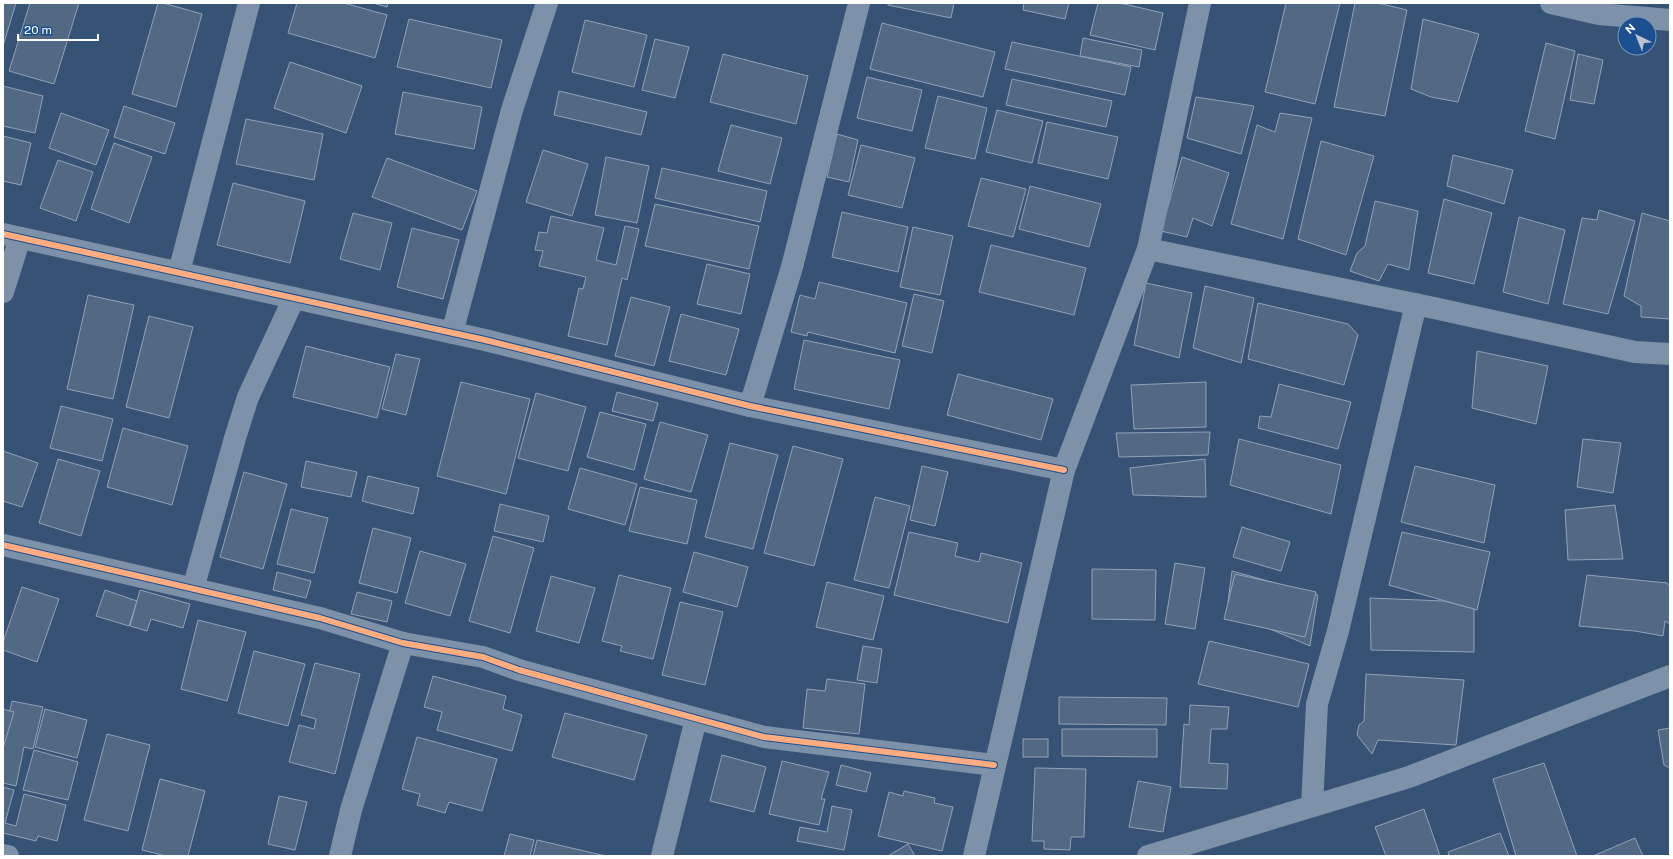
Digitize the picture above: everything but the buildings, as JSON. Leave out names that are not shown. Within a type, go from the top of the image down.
[{"type":"street","points":[[179,272],[249,3]]},
{"type":"street","points":[[452,333],[512,110],[547,3]]},
{"type":"street","points":[[750,406],[792,267],[860,3]]},
{"type":"street","points":[[974,856],[1064,470],[1148,249],[1200,3]]},
{"type":"street","points":[[1550,3],[1599,14],[1670,20]]},
{"type":"street","points":[[3,292],[12,236],[452,333],[750,406],[1064,470]]},
{"type":"street","points":[[1148,249],[1416,304],[1635,352],[1670,354]]},
{"type":"street","points":[[193,589],[235,438],[248,397],[294,298]]},
{"type":"street","points":[[1312,806],[1317,704],[1338,631],[1416,304]]},
{"type":"street","points":[[3,545],[320,618],[403,643],[483,657],[519,670],[764,737],[994,765]]},
{"type":"street","points":[[340,856],[351,810],[403,643]]},
{"type":"street","points":[[1148,856],[1409,777],[1670,676]]},
{"type":"street","points":[[662,856],[696,719]]},
{"type":"street","points":[[3,854],[8,856]]},
{"type":"cycle path","points":[[3,234],[485,340],[750,406],[1064,470]]},
{"type":"cycle path","points":[[3,545],[320,618],[403,643],[483,657],[519,670],[764,737],[994,765]]}]
